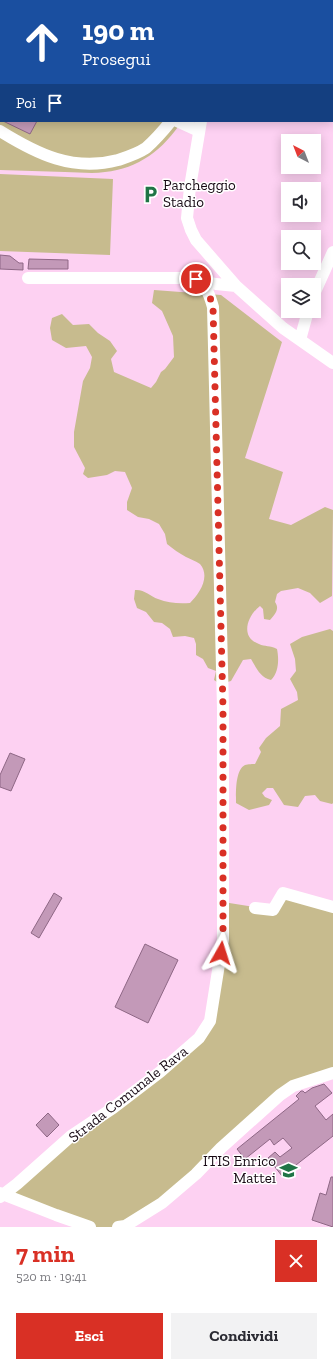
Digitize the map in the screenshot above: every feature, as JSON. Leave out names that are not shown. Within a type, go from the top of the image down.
[{"type":"street","points":[[0,130],[17,141],[52,157],[80,164],[104,163],[132,156],[155,140],[170,122]]},
{"type":"street","points":[[182,122],[200,126],[190,187],[187,218],[196,240],[236,286],[283,328],[333,363]]},
{"type":"street","points":[[321,279],[333,252]]},
{"type":"street","points":[[28,278],[188,278],[196,279],[214,288],[236,286]]},
{"type":"street","name":"Strada Comunale Rava","points":[[1,1195],[17,1184],[71,1136],[113,1108],[160,1072],[199,1038],[210,1021],[223,939],[223,708],[213,307],[214,288]]},
{"type":"street","points":[[300,340],[306,318]]},
{"type":"street","points":[[255,908],[273,910],[283,893],[333,907]]},
{"type":"street","points":[[118,1227],[125,1226],[162,1202],[196,1174],[252,1119],[284,1092],[293,1086],[333,1074]]},
{"type":"street","points":[[1,1195],[90,1227]]},
{"type":"shaded area","points":[[0,122],[181,122],[167,140],[149,156],[128,167],[117,170],[90,173],[0,170]]},
{"type":"shaded area","points":[[0,174],[113,179],[110,255],[0,251]]},
{"type":"shaded area","points":[[154,290],[221,295],[282,342],[245,458],[283,472],[269,519],[291,525],[325,507],[333,510],[332,596],[320,603],[310,593],[298,588],[281,591],[277,594],[275,602],[277,607],[276,611],[270,620],[264,619],[263,609],[260,606],[249,620],[247,631],[253,641],[261,645],[277,649],[278,665],[276,673],[271,680],[261,675],[251,659],[243,660],[231,681],[220,684],[214,680],[216,671],[208,668],[203,659],[196,655],[196,644],[194,638],[185,636],[173,637],[170,629],[162,623],[154,622],[146,612],[137,608],[134,599],[135,590],[166,601],[190,603],[197,595],[204,580],[203,569],[200,564],[181,554],[167,544],[165,534],[159,524],[149,519],[138,517],[127,510],[127,502],[132,488],[125,472],[115,471],[107,475],[88,478],[83,474],[85,468],[74,447],[74,432],[83,381],[90,368],[92,357],[86,346],[66,348],[52,340],[50,328],[52,318],[62,314],[73,325],[89,324],[98,333],[110,341],[117,351],[111,359],[114,372],[151,388],[161,372],[174,357],[173,336],[162,311],[152,303]]},
{"type":"shaded area","points":[[330,629],[333,631],[333,803],[320,801],[315,795],[305,796],[298,807],[284,805],[273,788],[267,788],[262,793],[265,797],[272,800],[269,805],[249,810],[236,803],[239,772],[245,765],[255,764],[261,752],[259,748],[266,738],[280,726],[281,709],[298,700],[297,692],[290,679],[296,671],[295,659],[290,644],[302,637]]},
{"type":"shaded area","points":[[283,893],[333,907],[333,1074],[293,1086],[196,1174],[118,1227],[90,1227],[3,1195],[113,1108],[210,1021],[223,902],[273,910]]},
{"type":"building","points":[[5,122],[36,122],[30,134]]},
{"type":"building","points":[[0,255],[10,256],[19,263],[23,263],[23,270],[0,269]]},
{"type":"building","points":[[29,259],[68,260],[68,269],[28,269]]},
{"type":"building","points":[[10,753],[25,759],[11,791],[0,787],[0,775]]},
{"type":"building","points":[[54,893],[62,898],[39,938],[31,933]]},
{"type":"building","points":[[145,944],[178,960],[148,1023],[115,1007]]},
{"type":"building","points":[[324,1084],[332,1093],[315,1106],[326,1120],[333,1114],[333,1136],[282,1176],[268,1158],[275,1152],[280,1157],[292,1148],[283,1138],[274,1145],[270,1139],[245,1159],[237,1149],[299,1099],[296,1096],[301,1091],[305,1093],[312,1088]]},
{"type":"building","points":[[48,1113],[59,1125],[47,1137],[36,1125]]},
{"type":"building","points":[[331,1177],[333,1177],[333,1227],[312,1220],[320,1193],[326,1195]]},
{"type":"place","name":"Parcheggio Stadio","points":[[150,194]]},
{"type":"place","name":"ITIS Enrico Mattei","points":[[289,1170]]},
{"type":"route","points":[[196,279],[204,285],[209,292],[213,307],[224,754],[223,939],[221,953]]}]
